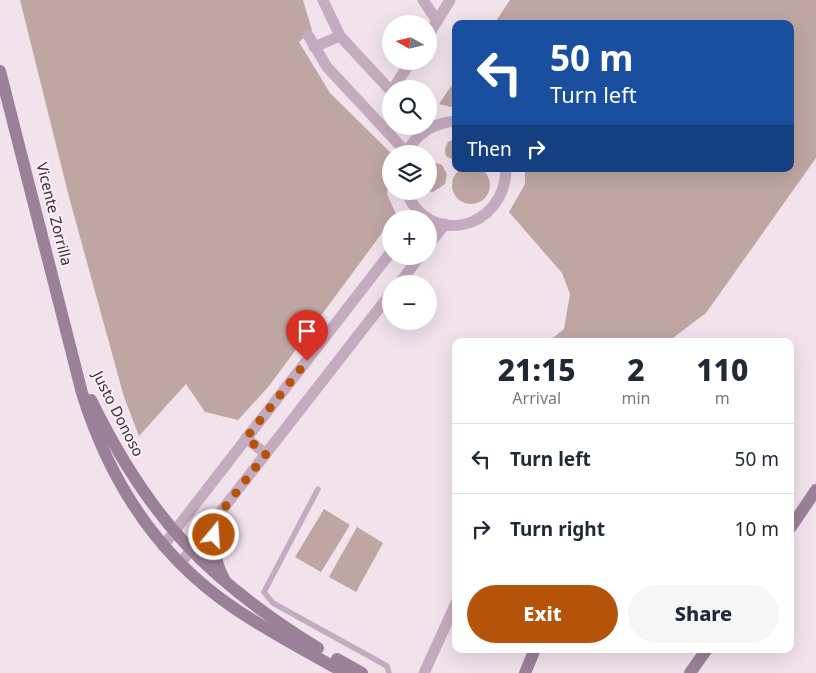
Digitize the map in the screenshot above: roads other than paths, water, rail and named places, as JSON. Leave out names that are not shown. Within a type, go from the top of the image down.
[{"type":"main road","name":"Vicente Zorrilla","points":[[0,71],[76,366]]},
{"type":"main road","name":"Justo Donoso","points":[[76,366],[116,449],[149,500],[191,551],[230,588],[288,630],[362,673]]},
{"type":"main road","name":"Justo Donoso","points":[[76,366],[90,419],[111,469],[140,516],[163,546],[180,564],[233,608],[345,673]]},
{"type":"main road","points":[[794,523],[816,490]]},
{"type":"main road","points":[[218,516],[214,535],[215,554],[220,570],[230,588]]},
{"type":"main road","points":[[525,673],[533,653]]},
{"type":"main road","points":[[690,673],[704,653]]},
{"type":"street","points":[[323,0],[340,36],[382,80]]},
{"type":"street","points":[[423,0],[433,15]]},
{"type":"street","points":[[438,20],[450,0]]},
{"type":"street","points":[[308,35],[327,67],[399,145]]},
{"type":"street","points":[[314,47],[340,36]]},
{"type":"street","points":[[437,124],[452,121]]},
{"type":"street","points":[[411,145],[418,135]]},
{"type":"street","points":[[437,222],[454,226],[472,222],[488,213],[500,200],[506,182],[506,172]]},
{"type":"street","points":[[437,234],[445,224]]},
{"type":"street","points":[[163,546],[382,264]]},
{"type":"street","points":[[180,564],[382,306]]},
{"type":"street","points":[[246,438],[266,454]]},
{"type":"street","points":[[424,673],[452,612]]},
{"type":"lane","points":[[318,489],[264,592],[273,603],[387,666],[389,673]]}]
